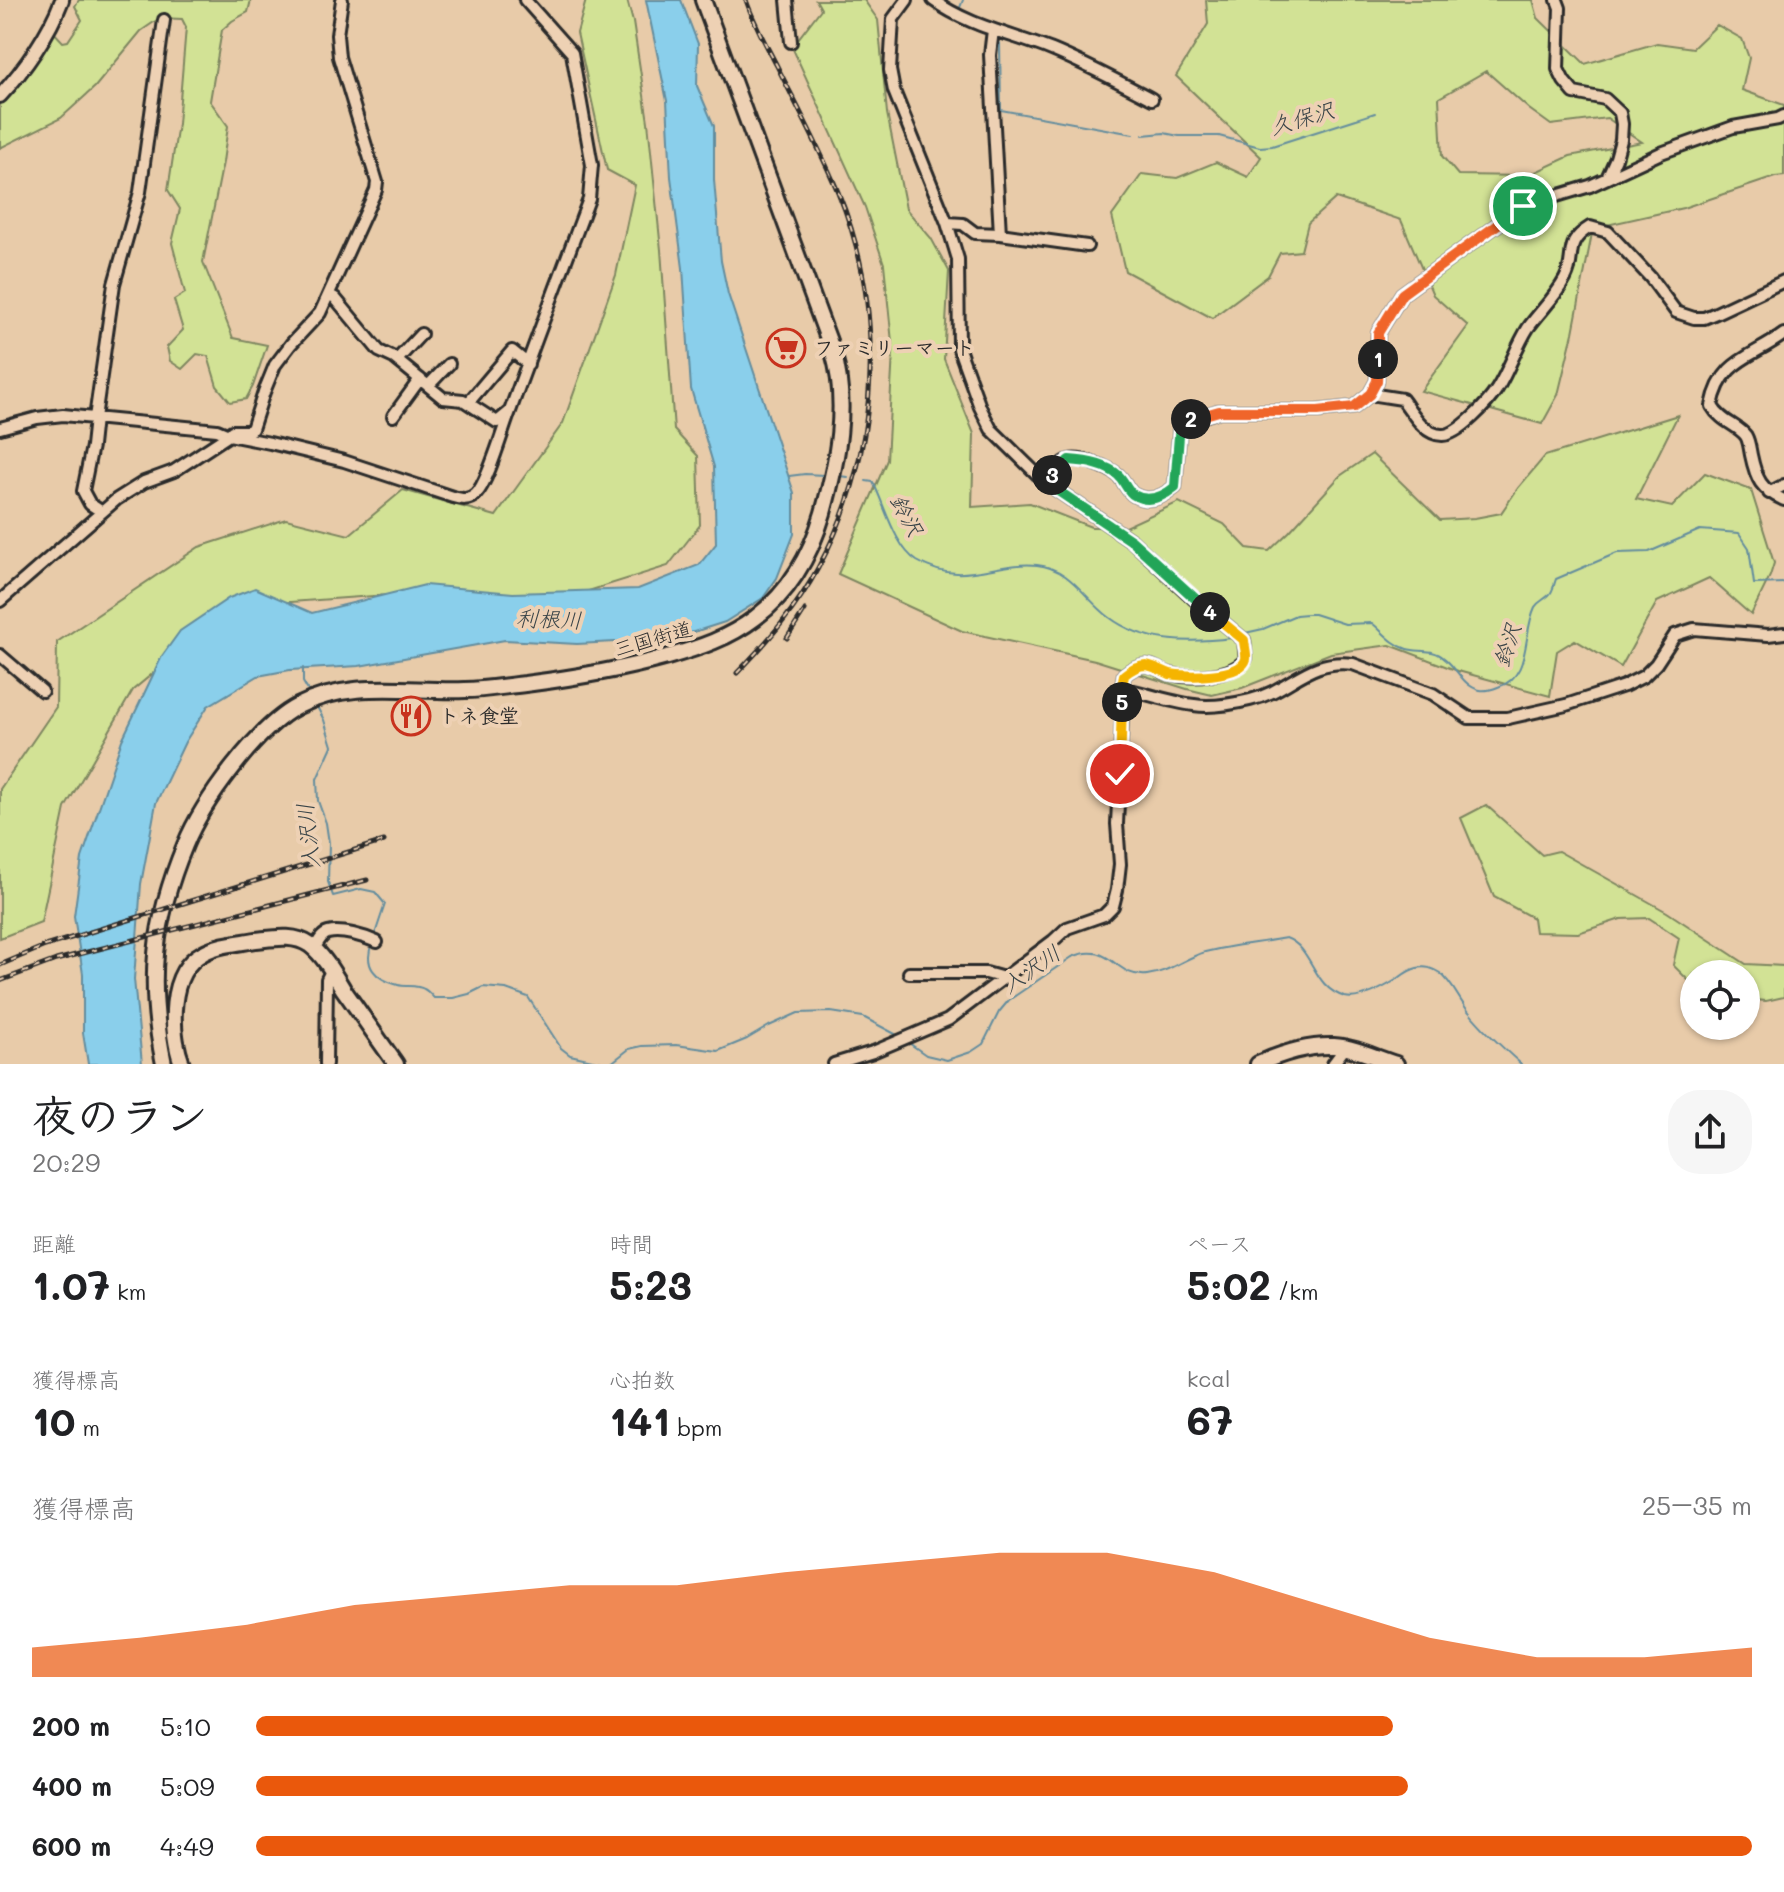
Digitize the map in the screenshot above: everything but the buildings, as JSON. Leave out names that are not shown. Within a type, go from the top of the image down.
[{"type":"highway","name":"三国街道","points":[[164,1064],[154,1003],[157,942],[166,897],[186,841],[202,810],[252,745],[278,719],[298,706],[334,692],[365,688],[490,688],[589,676],[707,644],[743,627],[774,601],[793,579],[814,542],[837,444],[842,396],[840,377],[703,0]]},
{"type":"highway","points":[[182,1064],[174,1033],[174,1013],[183,972],[194,959],[209,950],[276,938],[298,940],[314,949],[396,1064]]},
{"type":"highway","points":[[1258,1064],[1274,1057],[1333,1046],[1396,1064]]},
{"type":"main road","points":[[0,96],[20,72],[62,0]]},
{"type":"street","points":[[0,601],[134,487],[174,471],[232,431],[252,429],[275,365],[320,313],[372,200],[377,182],[339,57],[337,35],[342,0]]},
{"type":"street","points":[[0,428],[63,415],[217,430],[344,461],[453,497],[471,498],[483,484],[589,199],[592,176],[572,53],[525,0]]},
{"type":"street","points":[[787,0],[791,42]]},
{"type":"street","points":[[834,1064],[873,1052],[948,1020],[1067,928],[1104,915],[1113,906],[1120,864],[1117,824],[1124,675],[1145,665],[1171,674],[1216,674],[1237,669],[1246,658],[1244,640],[1132,541],[1045,482],[991,429],[959,349],[958,259],[947,223],[894,91],[890,70],[893,19],[907,0]]},
{"type":"street","points":[[933,0],[947,11],[1052,50],[1152,99]]},
{"type":"street","points":[[1557,0],[1560,8],[1558,69],[1564,81],[1574,93],[1605,99],[1620,113],[1621,140],[1607,178]]},
{"type":"street","points":[[102,512],[90,504],[83,491],[114,284],[140,192],[164,20]]},
{"type":"street","points":[[993,30],[990,55],[1000,234]]},
{"type":"street","points":[[1045,482],[1069,460],[1095,463],[1117,474],[1134,495],[1152,499],[1163,496],[1175,487],[1180,423],[1219,411],[1318,411],[1354,407],[1370,394],[1377,381],[1378,333],[1402,294],[1523,206],[1590,186],[1661,153],[1733,127],[1782,119]]},
{"type":"street","points":[[947,223],[963,224],[975,233],[1087,246]]},
{"type":"street","points":[[1370,394],[1402,399],[1428,432],[1443,436],[1458,430],[1496,392],[1529,328],[1568,275],[1570,250],[1578,234],[1590,227],[1608,232],[1650,277],[1676,312],[1694,318],[1704,318],[1784,281]]},
{"type":"street","points":[[330,295],[379,351],[397,360],[443,398],[457,398],[497,422],[510,411]]},
{"type":"street","points":[[397,360],[421,334]]},
{"type":"street","points":[[1784,334],[1735,363],[1726,373],[1712,406],[1720,417],[1746,436],[1763,488],[1784,500]]},
{"type":"street","points":[[468,403],[512,351],[528,364]]},
{"type":"street","points":[[393,416],[424,383],[449,364]]},
{"type":"street","points":[[1769,493],[1784,485]]},
{"type":"street","points":[[1122,688],[1196,706],[1214,705],[1251,700],[1273,692],[1314,668],[1340,662],[1433,694],[1469,718],[1508,718],[1566,705],[1624,686],[1644,676],[1675,635],[1694,629],[1768,635],[1784,633]]},
{"type":"street","points":[[0,655],[42,691]]},
{"type":"street","points":[[314,949],[328,933],[352,934],[373,940]]},
{"type":"street","points":[[326,1064],[327,979],[331,971]]},
{"type":"street","points":[[909,973],[986,973],[1004,978]]},
{"type":"street","points":[[1333,1064],[1345,1048]]},
{"type":"green space","points":[[79,0],[251,0],[248,12],[222,30],[210,101],[228,126],[203,262],[233,338],[267,345],[246,399],[230,402],[217,386],[208,356],[197,354],[182,369],[170,361],[167,347],[183,330],[174,300],[185,293],[172,243],[180,209],[168,190],[178,124],[186,27],[182,19],[160,18],[141,31],[95,87],[61,118],[0,148],[0,90],[51,29],[63,42],[68,41],[82,20],[75,6]]},
{"type":"green space","points":[[586,0],[627,0],[633,22],[648,122],[661,250],[674,430],[698,456],[700,525],[668,566],[531,609],[471,589],[234,606],[133,690],[65,808],[41,922],[0,938],[0,789],[56,707],[57,642],[199,547],[286,519],[349,535],[403,490],[496,516],[563,423],[616,275],[635,185],[607,170],[577,33]]},
{"type":"green space","points":[[816,0],[864,0],[878,20],[887,113],[906,209],[931,238],[949,271],[944,359],[974,434],[972,507],[1030,503],[1091,527],[1125,527],[1179,502],[1224,524],[1247,548],[1269,551],[1340,476],[1372,454],[1440,520],[1475,518],[1501,513],[1545,456],[1678,415],[1636,499],[1672,507],[1705,473],[1751,490],[1774,563],[1751,615],[1709,578],[1657,602],[1621,667],[1575,640],[1557,651],[1550,696],[1458,671],[1390,645],[1331,653],[1242,688],[1212,695],[1095,660],[962,631],[838,574],[887,460],[893,352],[884,264],[865,207],[792,47],[821,9]]},
{"type":"green space","points":[[1206,0],[1533,0],[1538,18],[1585,64],[1657,43],[1693,48],[1717,25],[1742,39],[1749,58],[1742,90],[1784,105],[1784,176],[1683,208],[1593,228],[1558,395],[1542,424],[1421,391],[1468,326],[1433,295],[1401,220],[1336,198],[1308,223],[1301,251],[1280,253],[1268,276],[1212,318],[1125,271],[1112,216],[1142,174],[1177,178],[1216,162],[1248,177],[1261,157],[1176,76],[1208,24]],"holes":[[[1486,71],[1551,125],[1607,118],[1642,142],[1570,156],[1527,176],[1458,175],[1442,156],[1439,98]]]},
{"type":"green space","points":[[1486,805],[1542,855],[1558,851],[1667,912],[1740,960],[1680,960],[1680,972],[1673,965],[1679,938],[1649,918],[1621,919],[1578,933],[1535,932],[1533,918],[1494,897],[1461,818]]},
{"type":"green space","points":[[1760,965],[1784,966],[1784,997],[1760,1000]]},
{"type":"water","name":"利根川","points":[[646,0],[681,0],[698,44],[697,86],[714,126],[714,180],[721,261],[728,294],[794,493],[794,534],[777,578],[763,598],[725,622],[672,639],[577,644],[505,640],[359,666],[290,670],[258,676],[208,706],[185,742],[156,803],[141,884],[134,979],[142,1064],[88,1064],[83,1033],[83,974],[74,916],[82,858],[122,740],[162,656],[180,631],[229,598],[255,588],[312,613],[425,585],[513,593],[638,589],[699,565],[716,544],[714,467],[691,389],[667,101]]},
{"type":"waterway","name":"久保沢","points":[[959,10],[963,0]]},
{"type":"waterway","name":"久保沢","points":[[1000,43],[1001,110],[1133,134]]},
{"type":"waterway","name":"久保沢","points":[[1143,135],[1219,136],[1260,147],[1272,146],[1375,113]]},
{"type":"waterway","name":"鈴沢","points":[[789,476],[824,475]]},
{"type":"waterway","name":"鈴沢","points":[[838,476],[848,477]]},
{"type":"waterway","name":"鈴沢","points":[[866,481],[873,482],[891,525],[909,555],[934,569],[964,573],[1021,565],[1049,567],[1068,578],[1109,617],[1137,632],[1168,640],[1232,638]]},
{"type":"waterway","name":"鈴沢","points":[[1245,633],[1307,614],[1345,624],[1372,623],[1402,647],[1438,654],[1473,688],[1487,690],[1509,682],[1516,674],[1535,607],[1550,594],[1556,579],[1617,553],[1649,552],[1700,530],[1739,533],[1749,548],[1754,584],[1784,583]]},
{"type":"waterway","name":"入沢川","points":[[303,668],[303,682],[311,696]]},
{"type":"waterway","name":"入沢川","points":[[316,705],[332,746],[317,779],[318,801],[329,843],[328,882],[333,896],[361,889],[375,892],[385,904],[374,937]]},
{"type":"waterway","name":"入沢川","points":[[906,1041],[926,1055],[947,1060],[971,1052],[983,1044],[999,1012],[1009,1000],[1072,957],[1085,953],[1096,953],[1127,971],[1147,975],[1205,952],[1286,938],[1302,950],[1325,985],[1345,997],[1371,993],[1420,967],[1437,971],[1481,1026],[1521,1064]]},
{"type":"waterway","name":"入沢川","points":[[372,943],[370,965],[383,979],[421,988],[434,998],[453,998],[483,987],[506,989],[528,997],[561,1048],[570,1055],[610,1064],[629,1049],[642,1046],[676,1045],[718,1051],[798,1013],[831,1012],[863,1017],[897,1035]]},
{"type":"railway","points":[[737,673],[801,597],[839,524],[854,478],[870,382],[870,333],[854,238],[831,176],[746,0]]},
{"type":"railway","points":[[787,638],[805,610]]},
{"type":"railway","points":[[0,965],[45,946],[384,841]]},
{"type":"railway","points":[[0,981],[56,960],[367,880]]},
{"type":"place","name":"ファミリーマート","points":[[786,348]]},
{"type":"place","name":"トネ食堂","points":[[411,716]]},
{"type":"route","points":[[1120,774],[1124,675],[1145,665],[1171,674],[1195,676],[1237,669],[1246,658],[1244,640],[1132,541],[1045,482],[1069,460],[1095,463],[1117,474],[1134,495],[1152,499],[1163,496],[1175,487],[1180,423],[1219,411],[1318,411],[1354,407],[1370,394],[1377,381],[1378,333],[1402,294],[1523,206]]}]
